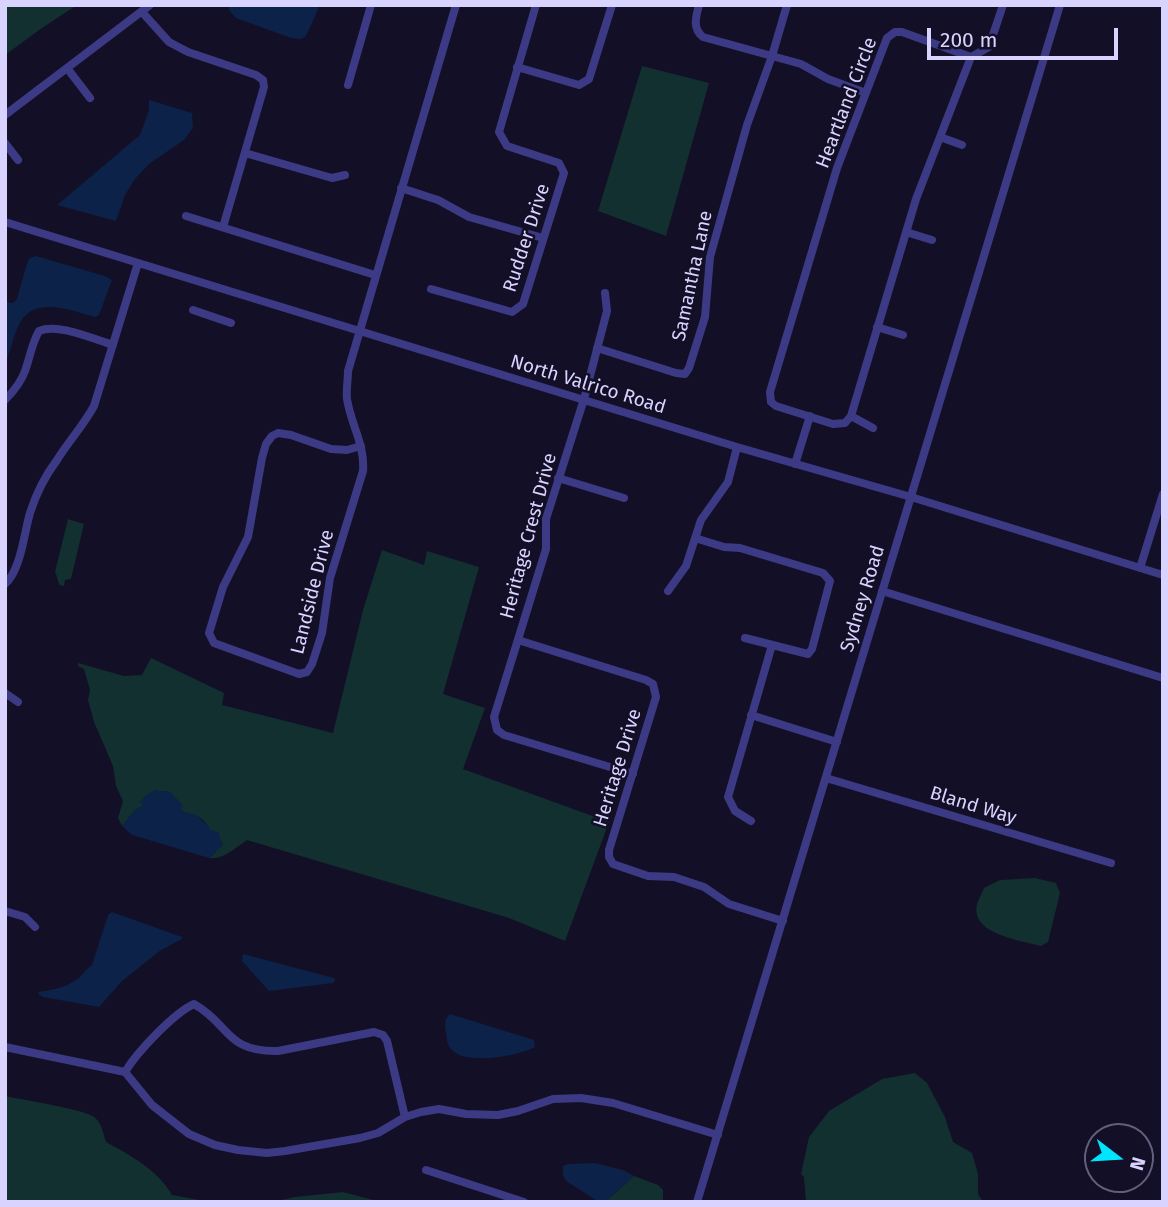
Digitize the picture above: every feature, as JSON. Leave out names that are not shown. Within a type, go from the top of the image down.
[{"type":"street","points":[[5,115],[150,5]]},
{"type":"street","points":[[348,85],[371,5]]},
{"type":"street","name":"Landside Drive","points":[[361,446],[347,450],[331,449],[278,433],[266,444],[248,537],[223,587],[209,633],[214,643],[299,674],[307,672],[312,664],[322,633],[330,578],[363,471],[364,457],[361,446],[347,398],[348,370],[456,5]]},
{"type":"street","name":"Rudder Drive","points":[[431,289],[512,312],[523,304],[564,173],[559,163],[507,146],[499,132],[536,5]]},
{"type":"street","points":[[517,66],[579,85],[589,79],[612,5]]},
{"type":"street","points":[[699,5],[695,26],[703,37],[801,64],[828,79],[866,93]]},
{"type":"street","name":"Samantha Lane","points":[[597,348],[676,373],[685,374],[689,368],[705,317],[710,257],[747,125],[788,5]]},
{"type":"street","points":[[873,428],[851,416],[906,232],[971,57],[989,47],[1003,5]]},
{"type":"street","name":"Sydney Road","points":[[697,1202],[1060,5]]},
{"type":"street","points":[[142,12],[169,42],[188,52],[256,75],[262,80],[264,87],[223,227]]},
{"type":"street","name":"Heartland Circle","points":[[851,416],[845,423],[833,424],[776,406],[771,402],[770,392],[837,168],[887,38],[895,32],[902,32],[971,57]]},
{"type":"street","points":[[67,68],[90,98]]},
{"type":"street","points":[[940,137],[962,145]]},
{"type":"street","points":[[5,143],[18,160]]},
{"type":"street","points":[[245,153],[332,178],[345,175]]},
{"type":"street","points":[[401,188],[438,200],[469,217],[543,238]]},
{"type":"street","points":[[186,216],[375,275]]},
{"type":"street","name":"North Valrico Road","points":[[5,222],[1163,575]]},
{"type":"street","points":[[906,232],[932,240]]},
{"type":"street","points":[[5,584],[14,572],[31,512],[44,480],[85,424],[94,406],[138,262]]},
{"type":"street","name":"Heritage Crest Drive","points":[[605,293],[607,311],[584,399],[546,519],[545,549],[494,717],[497,730],[504,734],[633,774]]},
{"type":"street","points":[[193,310],[231,323]]},
{"type":"street","points":[[877,327],[903,335]]},
{"type":"street","points":[[5,400],[16,389],[25,371],[39,331],[56,328],[113,345]]},
{"type":"street","points":[[792,464],[807,416]]},
{"type":"street","points":[[668,591],[686,566],[701,520],[728,482],[737,447]]},
{"type":"street","points":[[558,478],[624,498]]},
{"type":"street","points":[[1140,568],[1163,494]]},
{"type":"street","points":[[695,538],[724,547],[740,548],[823,573],[831,581],[812,649],[808,654],[745,638]]},
{"type":"street","points":[[882,591],[1163,678]]},
{"type":"street","name":"Heritage Drive","points":[[518,640],[653,684],[656,697],[609,850],[609,858],[613,864],[649,876],[674,877],[704,887],[729,904],[783,921]]},
{"type":"street","points":[[751,821],[735,811],[729,797],[772,645]]},
{"type":"street","points":[[5,693],[18,702]]},
{"type":"street","points":[[751,715],[837,742]]},
{"type":"street","name":"Bland Way","points":[[826,778],[1111,863]]},
{"type":"street","points":[[5,911],[25,917],[35,927]]},
{"type":"street","points":[[125,1072],[145,1046],[184,1008],[194,1004],[209,1014],[230,1037],[246,1047],[262,1051],[278,1051],[374,1032],[383,1035],[387,1041],[405,1117]]},
{"type":"street","points":[[5,1047],[125,1072],[152,1105],[189,1134],[215,1145],[238,1150],[267,1153],[360,1138],[378,1133],[405,1117],[439,1109],[466,1114],[498,1115],[553,1099],[581,1098],[613,1103],[718,1135]]},
{"type":"street","points":[[426,1170],[524,1202]]},
{"type":"green space","points":[[5,5],[77,5],[5,55]]},
{"type":"green space","points":[[642,66],[709,83],[666,236],[598,211]]},
{"type":"green space","points":[[68,519],[84,524],[71,579],[65,580],[64,586],[60,585],[55,572]]},
{"type":"green space","points":[[382,550],[424,565],[427,551],[479,567],[443,694],[485,708],[463,769],[609,822],[565,941],[509,918],[247,840],[224,855],[209,858],[216,852],[207,825],[199,817],[183,812],[170,792],[148,795],[141,802],[144,806],[136,809],[122,826],[118,818],[123,801],[116,786],[113,766],[94,722],[84,669],[78,666],[78,663],[124,676],[142,675],[151,658],[224,693],[222,705],[333,733],[363,610]]},
{"type":"green space","points":[[1035,878],[1056,883],[1060,893],[1048,942],[1041,946],[1009,938],[988,929],[981,922],[977,914],[977,904],[984,888],[1000,880]]},
{"type":"green space","points":[[915,1073],[927,1083],[945,1117],[953,1142],[972,1153],[978,1174],[978,1194],[983,1202],[806,1202],[804,1177],[801,1174],[809,1137],[829,1111],[882,1079]]},
{"type":"green space","points":[[5,1096],[66,1108],[94,1117],[101,1125],[106,1142],[151,1171],[172,1195],[211,1202],[5,1202]]},
{"type":"green space","points":[[634,1176],[658,1185],[663,1190],[663,1202],[605,1202]]},
{"type":"green space","points":[[343,1192],[381,1202],[273,1202],[295,1197]]},
{"type":"water","points":[[229,5],[320,5],[306,36],[301,39],[291,38],[236,18],[229,10]]},
{"type":"water","points":[[149,100],[192,113],[193,128],[184,140],[149,164],[135,179],[125,195],[116,221],[57,205],[140,135],[149,110]]},
{"type":"water","points":[[36,256],[112,280],[99,315],[95,317],[54,307],[35,309],[27,314],[20,323],[5,364],[5,302],[13,303],[17,299],[27,263],[30,258]]},
{"type":"water","points":[[155,790],[170,792],[183,805],[183,812],[194,814],[209,826],[210,830],[218,832],[223,845],[209,858],[132,835],[122,826],[136,809],[143,806],[140,802],[145,796]]},
{"type":"water","points":[[112,912],[182,939],[161,950],[122,981],[99,1007],[38,994],[69,984],[92,965],[108,915]]},
{"type":"water","points":[[243,954],[334,978],[335,981],[269,991],[242,961]]},
{"type":"water","points":[[450,1014],[534,1040],[535,1047],[517,1054],[492,1058],[458,1054],[447,1040],[445,1022]]},
{"type":"water","points":[[595,1163],[623,1170],[634,1176],[605,1202],[599,1202],[566,1181],[563,1175],[563,1166],[568,1164]]}]
